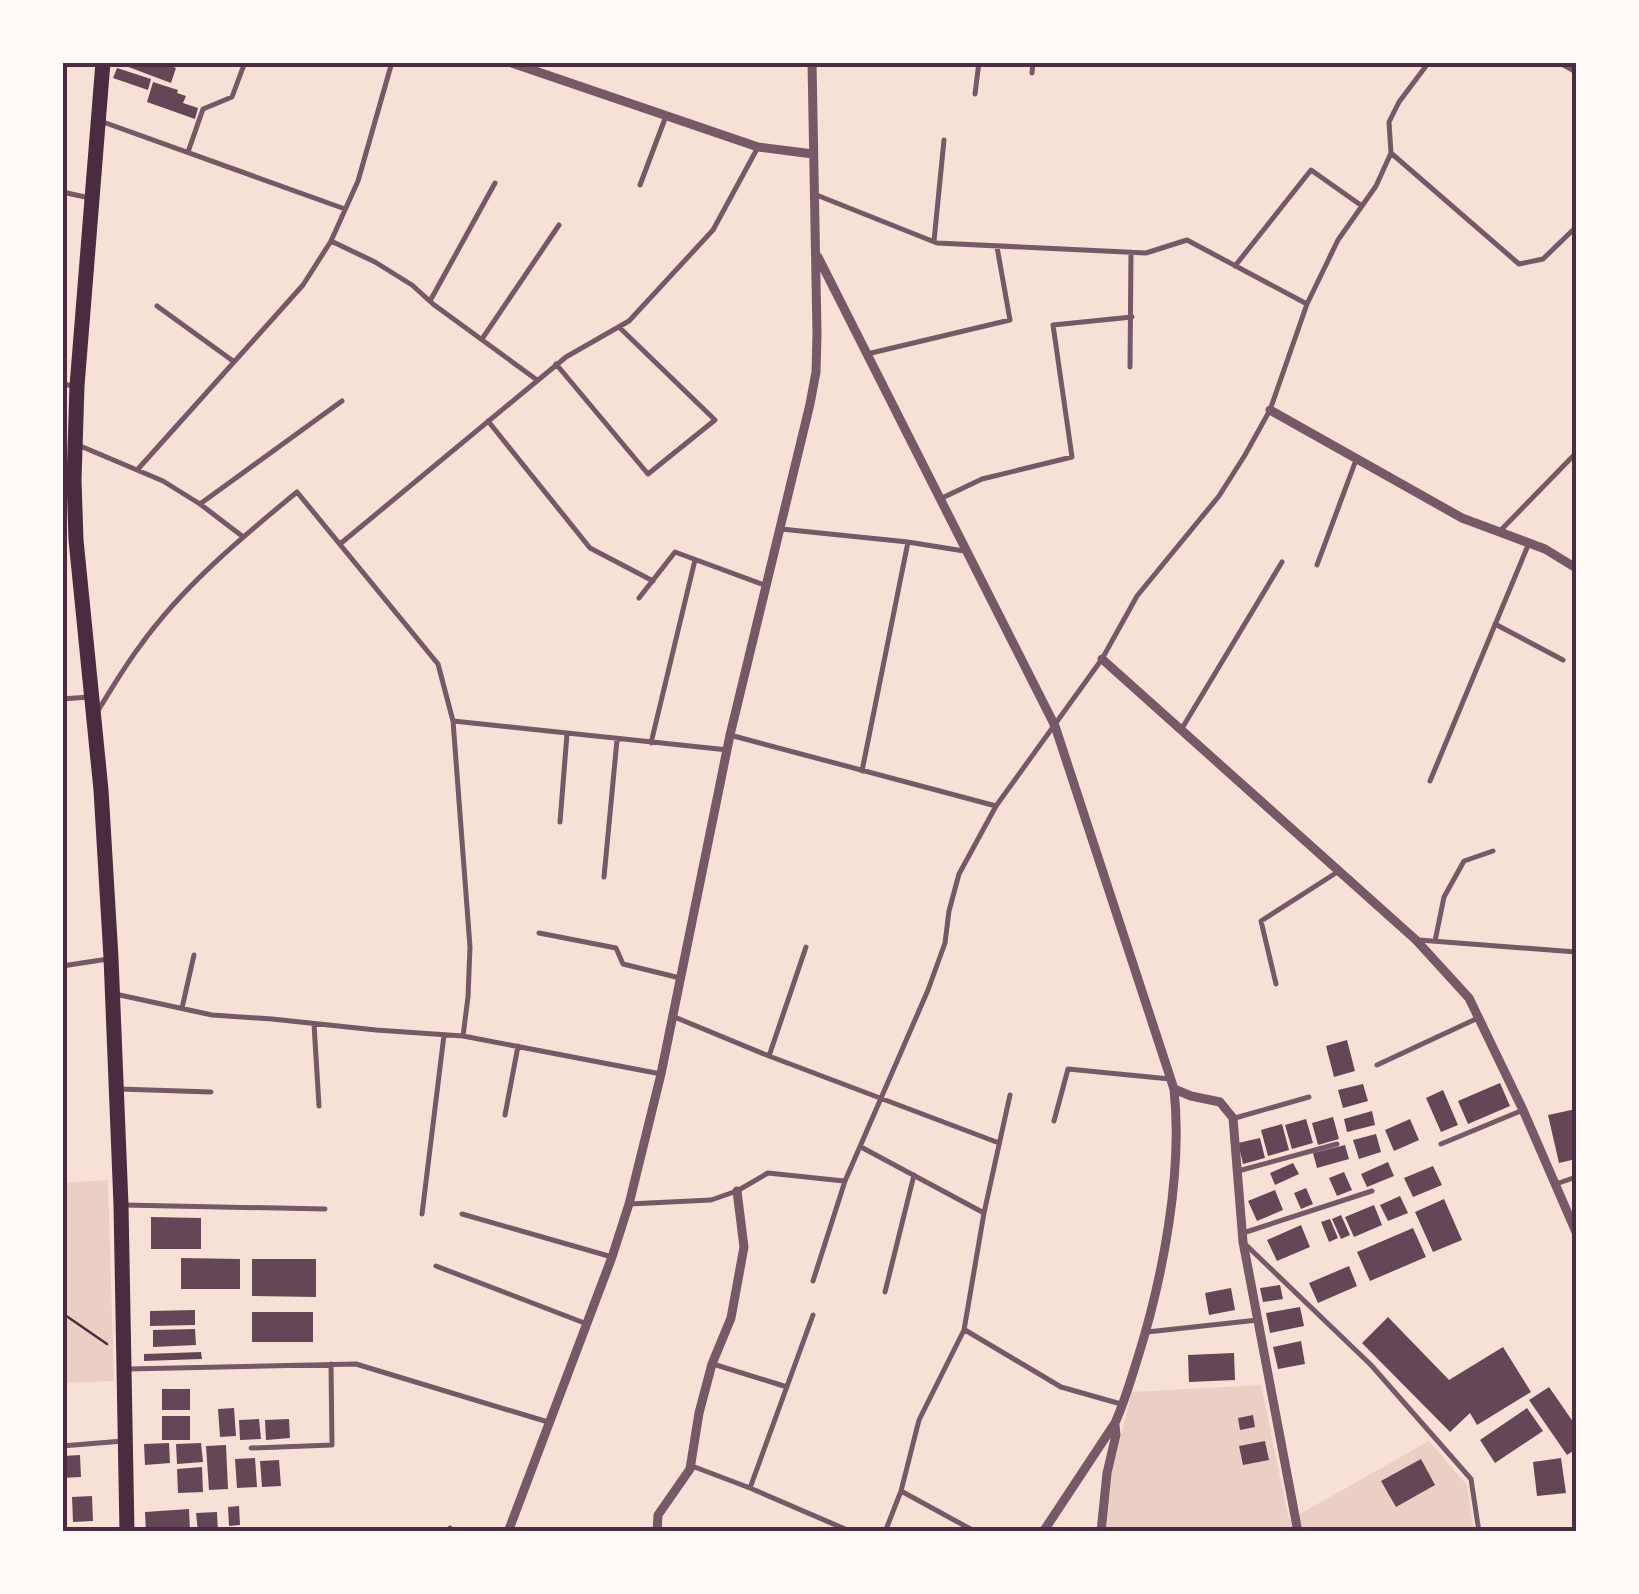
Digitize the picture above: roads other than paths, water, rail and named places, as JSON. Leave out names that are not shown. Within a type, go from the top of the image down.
[{"type":"main road","points":[[104,62],[93,198],[70,385],[75,444],[69,540],[94,718],[111,958],[121,1205],[127,1532]]},
{"type":"street","points":[[508,1532],[588,1324],[629,1204],[730,735],[816,372],[812,62]]},
{"type":"street","points":[[511,63],[758,147],[814,154]]},
{"type":"street","points":[[817,255],[1054,726],[1172,1084],[1176,1112],[1173,1180],[1164,1253],[1146,1332],[1115,1422],[1043,1532]]},
{"type":"street","points":[[1270,410],[1462,518],[1546,550],[1576,568]]},
{"type":"street","points":[[1102,659],[1416,940],[1469,998],[1576,1232]]},
{"type":"street","points":[[1172,1084],[1192,1096],[1220,1102],[1233,1118],[1243,1238],[1298,1532]]},
{"type":"street","points":[[657,1532],[658,1515],[690,1466],[712,1364],[731,1318],[744,1247],[736,1192]]},
{"type":"street","points":[[1101,1532],[1115,1422]]},
{"type":"lane","points":[[188,152],[203,109],[232,97],[246,62]]},
{"type":"lane","points":[[138,468],[303,285],[331,241],[358,181],[392,62]]},
{"type":"lane","points":[[975,94],[980,62]]},
{"type":"lane","points":[[1032,72],[1033,62]]},
{"type":"lane","points":[[813,1281],[845,1181],[945,943],[959,874],[996,806],[1102,659],[1137,596],[1220,496],[1270,410],[1307,304],[1338,240],[1376,186],[1391,154],[1389,122],[1428,62]]},
{"type":"lane","points":[[1546,62],[1560,63],[1576,72]]},
{"type":"lane","points":[[640,185],[666,116]]},
{"type":"lane","points":[[99,120],[345,209]]},
{"type":"lane","points":[[934,242],[944,140]]},
{"type":"lane","points":[[340,544],[556,364],[629,321],[713,230],[758,147]]},
{"type":"lane","points":[[1391,154],[1519,264],[1543,259],[1576,227]]},
{"type":"lane","points":[[1236,266],[1311,170],[1362,206]]},
{"type":"lane","points":[[430,301],[495,183]]},
{"type":"lane","points":[[62,192],[93,198]]},
{"type":"lane","points":[[814,194],[934,242],[1146,253],[1187,240],[1307,304]]},
{"type":"lane","points":[[482,340],[558,226]]},
{"type":"lane","points":[[331,241],[412,285],[537,380]]},
{"type":"lane","points":[[867,354],[1010,320],[997,247]]},
{"type":"lane","points":[[1130,367],[1131,252]]},
{"type":"lane","points":[[157,306],[233,361]]},
{"type":"lane","points":[[940,499],[982,479],[1072,457],[1054,325],[1132,317]]},
{"type":"lane","points":[[556,364],[648,474],[716,420],[618,327]]},
{"type":"lane","points":[[200,504],[342,401]]},
{"type":"lane","points":[[488,421],[590,548],[653,581]]},
{"type":"lane","points":[[75,444],[163,481],[242,536]]},
{"type":"lane","points":[[1499,532],[1576,453]]},
{"type":"lane","points":[[1316,564],[1356,460]]},
{"type":"lane","points":[[94,718],[140,646],[168,612],[242,536],[296,492],[438,664],[453,721],[470,947],[463,1036]]},
{"type":"lane","points":[[781,529],[966,551]]},
{"type":"lane","points":[[862,771],[908,542]]},
{"type":"lane","points":[[1430,781],[1529,543]]},
{"type":"lane","points":[[639,598],[675,552],[767,586]]},
{"type":"lane","points":[[652,743],[696,560]]},
{"type":"lane","points":[[1182,730],[1282,562]]},
{"type":"lane","points":[[1495,624],[1563,660]]},
{"type":"lane","points":[[62,699],[91,697]]},
{"type":"lane","points":[[453,721],[728,750]]},
{"type":"lane","points":[[560,822],[567,734]]},
{"type":"lane","points":[[730,735],[996,806]]},
{"type":"lane","points":[[604,877],[618,740]]},
{"type":"lane","points":[[1435,942],[1444,897],[1464,861],[1493,851]]},
{"type":"lane","points":[[1276,984],[1261,921],[1339,871]]},
{"type":"lane","points":[[539,933],[616,948],[622,964],[680,978]]},
{"type":"lane","points":[[1416,940],[1576,952]]},
{"type":"lane","points":[[769,1056],[806,947]]},
{"type":"lane","points":[[182,1008],[194,955]]},
{"type":"lane","points":[[62,966],[111,958]]},
{"type":"lane","points":[[112,994],[212,1015],[463,1036],[660,1074]]},
{"type":"lane","points":[[672,1016],[999,1142]]},
{"type":"lane","points":[[1377,1065],[1478,1018]]},
{"type":"lane","points":[[314,1024],[319,1106]]},
{"type":"lane","points":[[422,1214],[444,1035]]},
{"type":"lane","points":[[504,1116],[518,1046]]},
{"type":"lane","points":[[1054,1121],[1068,1070],[1172,1084]]},
{"type":"lane","points":[[116,1088],[211,1092]]},
{"type":"lane","points":[[885,1532],[920,1420],[964,1330],[1010,1095]]},
{"type":"lane","points":[[1233,1118],[1309,1098]]},
{"type":"lane","points":[[1440,1144],[1523,1110]]},
{"type":"lane","points":[[1236,1171],[1337,1144]]},
{"type":"lane","points":[[861,1146],[984,1213]]},
{"type":"lane","points":[[629,1204],[711,1200],[736,1192],[768,1173],[845,1181]]},
{"type":"lane","points":[[884,1292],[914,1175]]},
{"type":"lane","points":[[1556,1184],[1576,1177]]},
{"type":"lane","points":[[1372,1192],[1243,1238],[1371,1366],[1471,1478],[1479,1532]]},
{"type":"lane","points":[[121,1205],[325,1209]]},
{"type":"lane","points":[[462,1214],[612,1257]]},
{"type":"lane","points":[[436,1266],[588,1324]]},
{"type":"lane","points":[[750,1488],[813,1315]]},
{"type":"lane","points":[[1146,1332],[1258,1320]]},
{"type":"lane","points":[[964,1330],[1061,1387],[1124,1404]]},
{"type":"lane","points":[[125,1363],[356,1364],[551,1422]]},
{"type":"lane","points":[[251,1448],[332,1445],[331,1364]]},
{"type":"lane","points":[[712,1364],[787,1387]]},
{"type":"lane","points":[[62,1446],[126,1441]]},
{"type":"lane","points":[[690,1466],[852,1532]]},
{"type":"lane","points":[[900,1491],[976,1532]]}]
